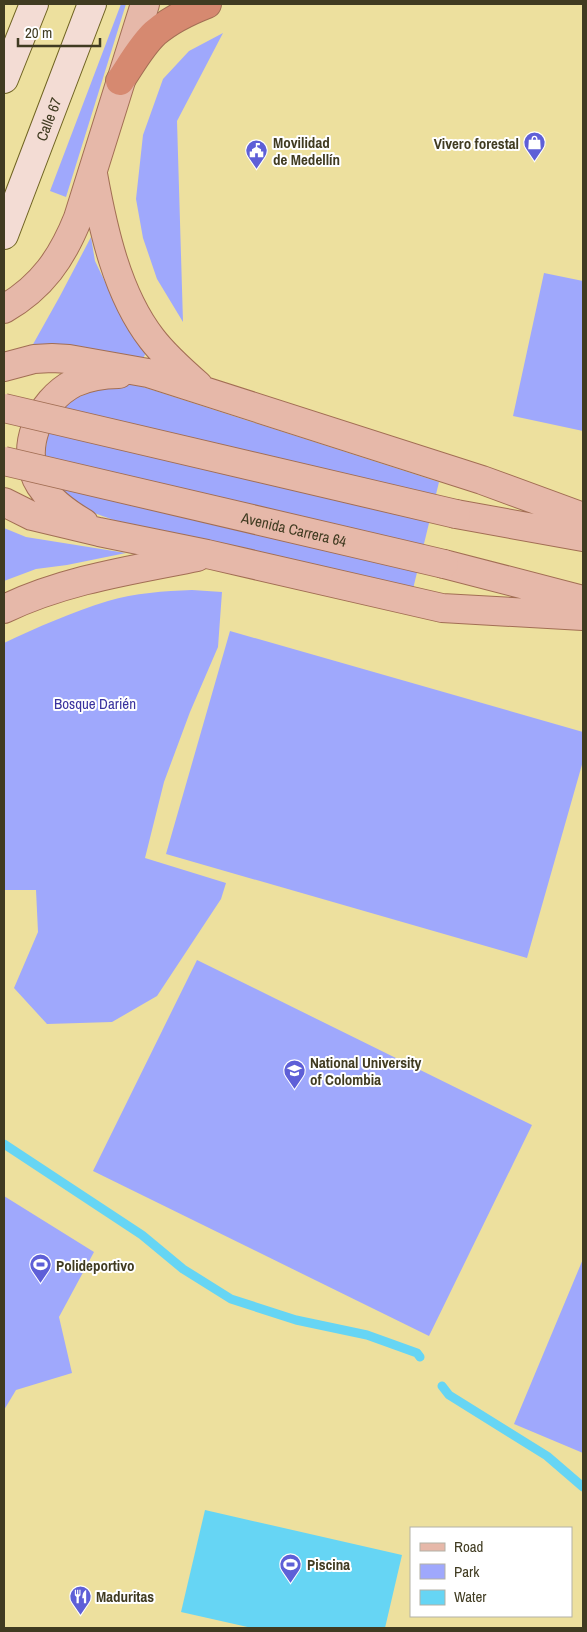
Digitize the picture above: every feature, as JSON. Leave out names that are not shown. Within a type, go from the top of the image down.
[{"type":"highway","points":[[120,81],[155,34],[179,17],[207,4]]},
{"type":"main road","points":[[4,79],[34,4]]},
{"type":"main road","name":"Calle 67","points":[[4,235],[92,4]]},
{"type":"main road","points":[[4,309],[34,288],[57,262],[68,242],[78,218],[145,4]]},
{"type":"main road","points":[[92,170],[109,248],[123,286],[137,314],[151,338],[164,353],[207,392]]},
{"type":"main road","points":[[4,299],[34,288]]},
{"type":"main road","points":[[4,367],[34,359],[52,358],[69,359],[148,373],[482,480],[583,517]]},
{"type":"main road","points":[[99,532],[55,503],[39,484],[32,463],[31,445],[36,424],[50,401],[74,383],[105,374],[148,373]]},
{"type":"main road","points":[[4,408],[456,514],[583,537]]},
{"type":"main road","name":"Avenida Carrera 64","points":[[4,462],[444,564],[583,600]]},
{"type":"main road","points":[[4,502],[32,516],[442,608],[583,616]]},
{"type":"main road","points":[[4,609],[61,587],[93,578],[207,554]]},
{"type":"green space","points":[[121,4],[126,4],[66,197],[50,191]]},
{"type":"green space","points":[[223,33],[177,121],[183,322],[157,279],[143,238],[136,199],[143,135],[163,79],[189,51]]},
{"type":"green space","points":[[91,237],[95,261],[108,288],[148,348],[142,361],[27,355],[60,296]]},
{"type":"green space","points":[[544,273],[583,281],[583,431],[513,416]]},
{"type":"green space","points":[[134,384],[439,482],[413,589],[125,524],[80,508],[54,486],[45,455],[48,432],[71,400],[106,386]]},
{"type":"green space","points":[[4,528],[26,537],[126,553],[36,569],[4,581]]},
{"type":"green space","name":"Bosque Darién","points":[[192,590],[222,592],[218,647],[190,712],[164,782],[145,858],[226,883],[221,899],[157,996],[112,1022],[47,1024],[14,988],[38,932],[36,890],[4,890],[4,643],[55,620],[108,601],[150,593]]},
{"type":"green space","points":[[230,631],[583,732],[583,761],[527,958],[166,854]]},
{"type":"green space","points":[[197,960],[532,1125],[429,1336],[93,1171]]},
{"type":"green space","name":"Polideportivo","points":[[4,1196],[94,1252],[59,1317],[72,1373],[16,1390],[4,1410]]},
{"type":"green space","points":[[583,1259],[583,1453],[514,1424]]},
{"type":"water","name":"Piscina","points":[[205,1510],[402,1555],[385,1628],[252,1628],[181,1612]]},
{"type":"waterway","points":[[4,1144],[142,1235],[183,1269],[231,1299],[296,1320],[367,1335],[417,1353],[420,1357]]},
{"type":"waterway","points":[[442,1386],[449,1395],[547,1456],[583,1487]]},
{"type":"place","name":"Vivero forestal","points":[[535,162]]},
{"type":"place","name":"Movilidad de Medellín","points":[[257,170]]},
{"type":"place","name":"National University of Colombia","points":[[294,1090]]},
{"type":"place","name":"Polideportivo","points":[[40,1284]]},
{"type":"place","name":"Piscina","points":[[291,1583]]},
{"type":"place","name":"Maduritas","points":[[80,1615]]}]
